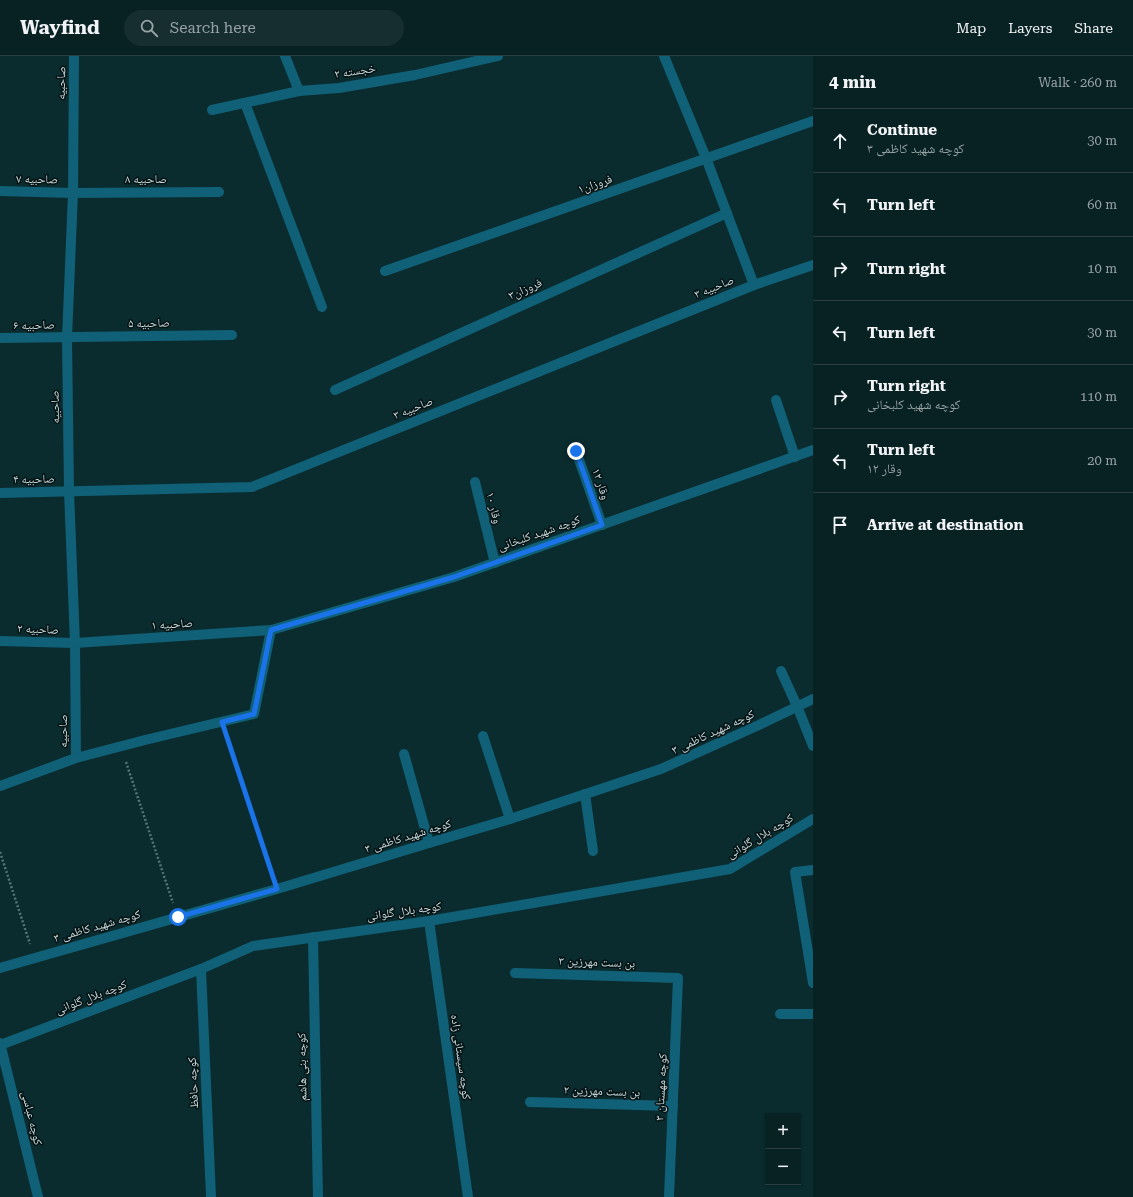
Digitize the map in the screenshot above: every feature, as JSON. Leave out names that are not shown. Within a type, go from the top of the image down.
[{"type":"street","name":"صاحبیه","points":[[74,56],[73,193],[67,338],[69,491],[75,643],[76,758]]},
{"type":"street","points":[[285,56],[300,91]]},
{"type":"street","name":"خجسته ۲","points":[[212,110],[300,91],[339,88],[415,75],[498,56]]},
{"type":"street","points":[[664,56],[706,158],[754,285]]},
{"type":"street","points":[[245,103],[322,307]]},
{"type":"street","name":"فروزان۱","points":[[385,271],[813,121]]},
{"type":"street","name":"صاحبیه ۷","points":[[0,191],[73,193]]},
{"type":"street","name":"صاحبیه ۸","points":[[73,193],[219,192]]},
{"type":"street","name":"فروزان۳","points":[[335,390],[727,213]]},
{"type":"street","name":"صاحبیه ۳","points":[[69,491],[252,487],[754,285],[813,265]]},
{"type":"street","name":"صاحبیه ۵","points":[[67,338],[232,335]]},
{"type":"street","name":"صاحبیه ۶","points":[[0,338],[67,338]]},
{"type":"street","points":[[776,400],[795,457]]},
{"type":"street","name":"کوچه شهید کلبخانی","points":[[271,630],[454,577],[813,450]]},
{"type":"street","name":"وقار ۱۲","points":[[576,451],[602,525]]},
{"type":"street","name":"وقار ۱۰","points":[[475,482],[495,562]]},
{"type":"street","name":"صاحبیه ۴","points":[[0,493],[69,491]]},
{"type":"street","points":[[0,786],[76,758],[254,714],[271,630]]},
{"type":"street","name":"صاحبیه ۱","points":[[75,643],[271,630]]},
{"type":"street","name":"صاحبیه ۲","points":[[0,641],[75,643]]},
{"type":"street","points":[[781,671],[798,706],[813,746]]},
{"type":"street","name":"کوچه شهید کاظمی ۳","points":[[0,968],[277,889],[510,819],[661,769],[813,698]]},
{"type":"street","points":[[483,736],[510,819]]},
{"type":"street","points":[[404,754],[429,843]]},
{"type":"street","points":[[585,794],[593,851]]},
{"type":"street","name":"کوچه بلال گلوانی","points":[[0,1044],[201,969],[253,946],[429,921],[730,869],[813,819]]},
{"type":"street","points":[[813,870],[795,872],[813,983]]},
{"type":"street","name":"کوچه سیستانی زاده","points":[[429,921],[468,1197]]},
{"type":"street","name":"کوچه بنی هاشم","points":[[312,937],[318,1197]]},
{"type":"street","name":"کوچه حافظ","points":[[201,969],[211,1197]]},
{"type":"street","name":"بن بست مهرزین ۳","points":[[515,973],[678,978]]},
{"type":"street","name":"کوچه مهستان ۳","points":[[668,1197],[678,978]]},
{"type":"street","points":[[780,1014],[813,1014]]},
{"type":"street","name":"کوچه عباسی","points":[[0,1044],[38,1197]]},
{"type":"street","name":"بن بست مهرزین ۲","points":[[530,1102],[673,1106]]},
{"type":"path","points":[[222,722],[277,889]]},
{"type":"path","points":[[121,746],[178,917]]},
{"type":"path","points":[[0,852],[35,958]]},
{"type":"route","points":[[178,917],[277,889],[222,722],[254,714],[271,630],[454,577],[602,525],[576,451]]}]
